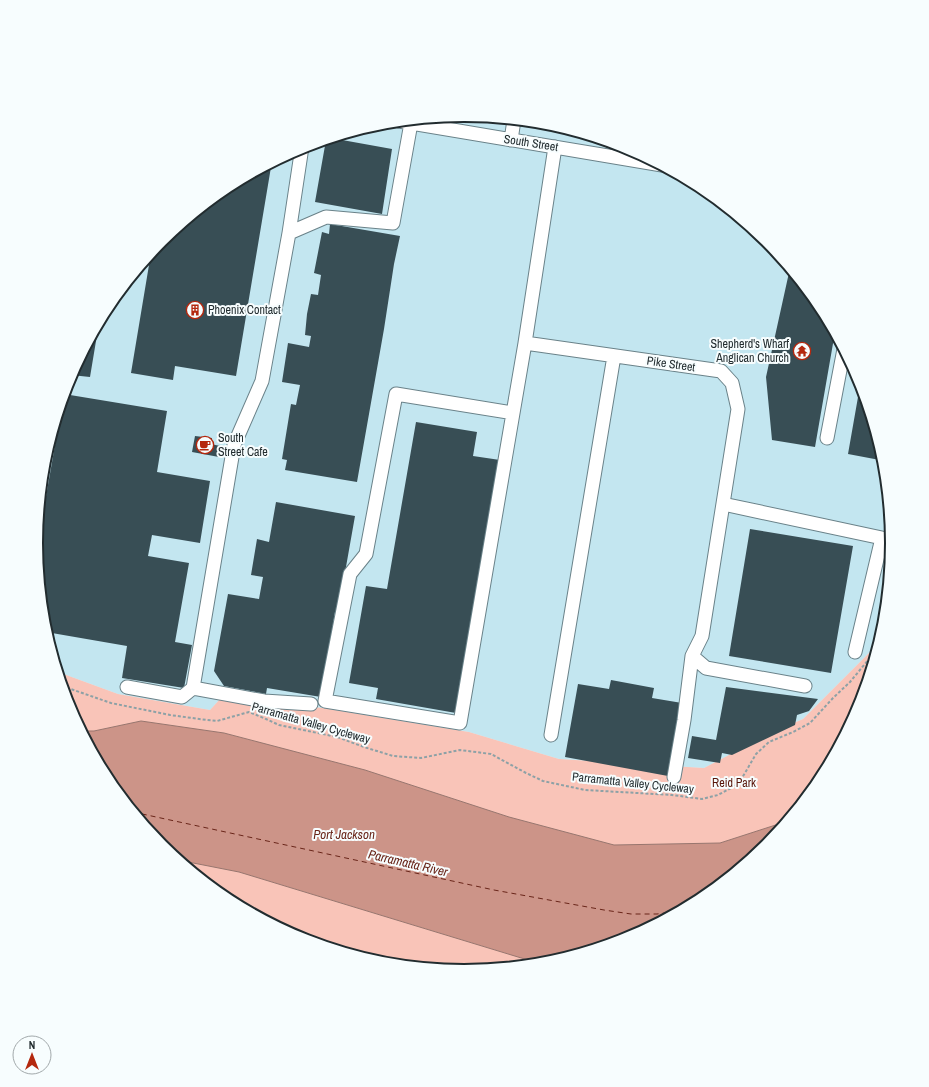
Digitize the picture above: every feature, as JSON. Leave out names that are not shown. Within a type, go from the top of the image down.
[{"type":"street","name":"South Street","points":[[421,125],[647,163]]},
{"type":"street","points":[[511,140],[513,125]]},
{"type":"street","points":[[289,233],[326,217],[393,224],[404,127]]},
{"type":"street","points":[[514,413],[396,394],[366,554],[350,574],[325,701],[460,723],[514,413],[555,147]]},
{"type":"street","points":[[127,687],[182,697],[193,688],[234,445],[262,380],[289,233],[301,155]]},
{"type":"street","name":"Pike Street","points":[[525,343],[721,371],[732,383],[738,409],[702,636],[692,656],[684,720],[674,777]]},
{"type":"street","points":[[551,735],[614,356]]},
{"type":"street","points":[[827,438],[843,356]]},
{"type":"street","points":[[723,504],[882,538],[855,652]]},
{"type":"street","points":[[692,656],[706,668],[805,686]]},
{"type":"street","points":[[193,688],[264,701],[311,704]]},
{"type":"path","name":"Parramatta Valley Cycleway","points":[[69,688],[111,703],[170,715],[207,720],[217,721],[249,712],[266,718],[278,725],[337,738],[393,756],[421,758],[460,750],[491,754],[543,781],[585,790],[672,795],[702,799],[718,795],[731,788],[742,778],[756,754],[769,742],[810,723],[850,682],[870,658]]},
{"type":"shaded area","points":[[437,123],[492,123],[520,126],[574,136],[600,144],[651,165],[675,178],[721,209],[763,245],[799,287],[815,309],[843,357],[864,408],[872,434],[878,461],[885,516],[885,571],[878,626],[873,649],[803,719],[773,732],[704,768],[559,759],[469,732],[323,708],[221,698],[210,710],[118,694],[63,674],[57,653],[47,599],[43,544],[47,488],[57,434],[65,408],[86,357],[114,309],[130,287],[166,245],[208,209],[230,193],[278,165],[329,144],[355,136],[382,130]]},
{"type":"green space","name":"Reid Park","points":[[873,649],[864,679],[843,730],[815,778],[778,824],[720,843],[614,845],[509,817],[365,770],[224,733],[141,721],[94,731],[87,731],[63,674],[118,694],[210,710],[221,698],[323,708],[469,732],[559,759],[704,768],[773,732],[803,719]]},
{"type":"green space","points":[[190,862],[239,872],[528,960],[492,964],[437,964],[382,957],[355,951],[329,943],[278,922],[230,894]]},
{"type":"water","name":"Port Jackson","points":[[141,721],[224,733],[365,770],[509,817],[614,845],[720,843],[778,824],[763,842],[721,878],[699,894],[651,922],[600,943],[574,951],[528,960],[239,872],[190,862],[166,842],[130,800],[114,778],[87,731],[94,731]]},
{"type":"building","points":[[342,140],[392,149],[382,214],[315,202],[325,146]]},
{"type":"building","name":"Phoenix Contact","points":[[271,169],[236,376],[175,366],[173,380],[131,373],[149,265],[166,245],[208,209],[230,193]]},
{"type":"building","points":[[330,224],[400,236],[357,482],[285,470],[287,460],[282,459],[291,404],[296,405],[300,385],[282,382],[288,343],[309,347],[311,336],[305,335],[307,314],[311,294],[318,295],[321,275],[314,273],[322,232],[329,234]]},
{"type":"building","name":"Shepherd's Wharf Anglican Church","points":[[789,275],[815,309],[834,340],[815,447],[772,440],[766,377]]},
{"type":"building","points":[[97,337],[90,377],[78,376]]},
{"type":"building","points":[[859,394],[872,434],[878,460],[848,454]]},
{"type":"building","points":[[70,395],[167,411],[157,472],[210,481],[200,543],[152,535],[148,556],[189,563],[175,642],[192,645],[184,688],[122,678],[127,646],[53,633],[44,571],[43,544],[46,495],[57,434]]},
{"type":"building","points":[[416,422],[477,432],[473,456],[500,460],[456,713],[376,699],[378,688],[349,683],[366,586],[387,589]]},
{"type":"building","name":"South Street Cafe","points":[[195,436],[212,438],[211,444],[220,446],[219,457],[192,452]]},
{"type":"building","points":[[276,502],[355,516],[338,612],[335,612],[321,697],[267,688],[266,694],[224,686],[214,671],[228,594],[259,599],[263,577],[251,575],[257,539],[269,542]]},
{"type":"building","points":[[750,529],[853,546],[831,673],[729,656]]},
{"type":"building","points":[[611,680],[654,688],[652,698],[682,703],[668,776],[565,757],[578,684],[609,689]]},
{"type":"building","points":[[726,687],[818,699],[809,711],[797,715],[795,725],[732,755],[722,753],[720,763],[688,758],[692,736],[716,740]]},
{"type":"ferry route","points":[[142,814],[494,890],[631,914],[668,913]]},
{"type":"place","name":"Phoenix Contact","points":[[195,310]]},
{"type":"place","name":"Shepherd's Wharf Anglican Church","points":[[802,351]]},
{"type":"place","name":"South Street Cafe","points":[[205,445]]},
{"type":"water label","name":"Parramatta River","points":[[408,863]]}]
